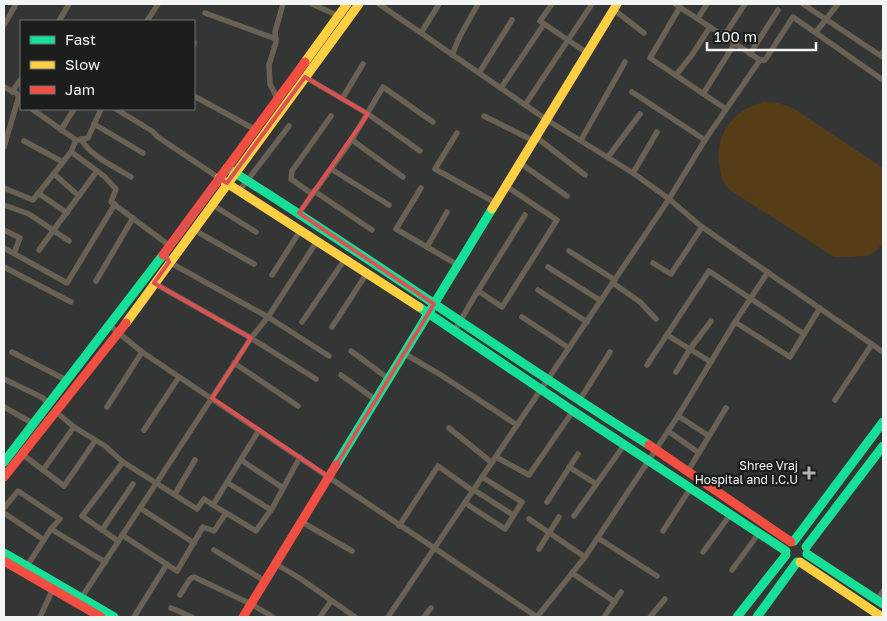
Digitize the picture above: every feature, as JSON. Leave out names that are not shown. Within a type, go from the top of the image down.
[{"type":"street","points":[[4,25],[16,4]]},
{"type":"street","points":[[62,20],[69,4]]},
{"type":"street","points":[[148,20],[158,4]]},
{"type":"street","points":[[278,100],[270,84],[270,65],[276,39],[275,32],[283,4]]},
{"type":"street","points":[[312,4],[339,16]]},
{"type":"street","points":[[4,462],[167,249],[223,180],[256,130],[347,4]]},
{"type":"street","points":[[230,170],[305,77],[359,4]]},
{"type":"street","points":[[379,4],[547,120],[633,173],[702,226],[883,352]]},
{"type":"street","points":[[421,33],[439,4]]},
{"type":"street","points":[[452,54],[478,4]]},
{"type":"street","points":[[552,4],[540,22],[587,53]]},
{"type":"street","points":[[525,105],[592,4]]},
{"type":"street","points":[[698,18],[707,4]]},
{"type":"street","points":[[724,36],[745,4]]},
{"type":"street","points":[[803,4],[881,56],[883,52]]},
{"type":"street","points":[[816,32],[838,4]]},
{"type":"street","points":[[726,109],[650,58],[678,5],[760,60],[765,60],[793,17],[883,80]]},
{"type":"street","points":[[243,617],[390,379],[428,313],[615,7],[644,33]]},
{"type":"street","points":[[750,54],[778,10]]},
{"type":"street","points":[[205,13],[276,39]]},
{"type":"street","points":[[479,73],[512,20]]},
{"type":"street","points":[[501,88],[544,24]]},
{"type":"street","points":[[676,75],[710,27]]},
{"type":"street","points":[[703,94],[735,43]]},
{"type":"street","points":[[388,617],[614,282],[669,199],[705,140],[760,60]]},
{"type":"street","points":[[581,140],[624,62]]},
{"type":"street","points":[[342,99],[363,64]]},
{"type":"street","points":[[305,77],[368,114],[420,151]]},
{"type":"street","points":[[12,92],[20,80]]},
{"type":"street","points":[[4,87],[20,98],[7,128],[4,147]]},
{"type":"street","points":[[299,213],[352,140],[384,87],[433,122]]},
{"type":"street","points":[[632,92],[705,140]]},
{"type":"street","points":[[195,97],[256,130]]},
{"type":"street","points":[[33,110],[130,177]]},
{"type":"street","points":[[61,130],[73,110]]},
{"type":"street","points":[[4,188],[33,200],[79,140],[88,138],[100,110]]},
{"type":"street","points":[[118,110],[367,274],[456,330],[573,411],[759,534],[786,553],[790,560],[798,562],[882,617]]},
{"type":"street","points":[[608,158],[640,114]]},
{"type":"street","points":[[331,116],[292,171],[291,179],[372,230]]},
{"type":"street","points":[[484,116],[535,139],[586,175]]},
{"type":"street","points":[[94,124],[143,153]]},
{"type":"street","points":[[240,190],[289,126]]},
{"type":"street","points":[[633,173],[657,132]]},
{"type":"street","points":[[457,133],[435,169],[496,203]]},
{"type":"street","points":[[352,140],[403,177]]},
{"type":"street","points":[[24,142],[63,162]]},
{"type":"street","points":[[71,152],[97,171],[116,189],[111,202],[133,218],[167,249],[169,262]]},
{"type":"street","points":[[520,163],[567,196]]},
{"type":"street","points":[[331,169],[389,205]]},
{"type":"street","points":[[230,170],[299,213],[793,542],[801,542],[806,551],[880,602],[883,591]]},
{"type":"street","points":[[39,250],[97,171]]},
{"type":"street","points":[[54,174],[79,196]]},
{"type":"street","points":[[4,476],[118,334],[194,230],[211,204],[223,180]]},
{"type":"street","points":[[476,294],[480,292],[502,307],[557,220],[506,186]]},
{"type":"street","points":[[420,188],[396,229],[458,265]]},
{"type":"street","points":[[38,193],[67,213]]},
{"type":"street","points":[[4,248],[67,283],[114,204]]},
{"type":"street","points":[[211,204],[256,232]]},
{"type":"street","points":[[4,205],[29,214],[69,241]]},
{"type":"street","points":[[427,247],[447,212]]},
{"type":"street","points":[[456,330],[525,215]]},
{"type":"street","points":[[96,281],[133,218]]},
{"type":"street","points":[[653,263],[671,274],[702,226]]},
{"type":"street","points":[[4,230],[20,238],[14,253]]},
{"type":"street","points":[[194,230],[254,264]]},
{"type":"street","points":[[272,275],[300,230]]},
{"type":"street","points":[[80,601],[250,338],[268,317],[317,241]]},
{"type":"street","points":[[569,251],[640,302],[656,319]]},
{"type":"street","points":[[302,322],[345,259]]},
{"type":"street","points":[[169,262],[268,317],[329,356]]},
{"type":"street","points":[[4,267],[71,302]]},
{"type":"street","points":[[548,267],[601,301]]},
{"type":"street","points":[[647,365],[709,271],[804,334]]},
{"type":"street","points":[[109,325],[142,352],[300,457],[434,550],[537,617],[598,538],[678,416],[768,272]]},
{"type":"street","points":[[332,327],[367,274]]},
{"type":"street","points":[[154,283],[250,338],[316,379]]},
{"type":"street","points":[[538,290],[587,322]]},
{"type":"street","points":[[735,322],[790,357],[820,308]]},
{"type":"street","points":[[522,317],[569,348]]},
{"type":"street","points":[[676,372],[710,321]]},
{"type":"street","points":[[667,335],[711,362]]},
{"type":"street","points":[[835,400],[872,344]]},
{"type":"street","points":[[351,351],[390,379]]},
{"type":"street","points":[[12,352],[66,380]]},
{"type":"street","points":[[106,407],[142,352]]},
{"type":"street","points":[[579,401],[610,352]]},
{"type":"street","points":[[405,354],[518,425]]},
{"type":"street","points":[[234,363],[298,406]]},
{"type":"street","points":[[341,375],[376,400]]},
{"type":"street","points":[[144,430],[179,377]]},
{"type":"street","points":[[4,379],[43,398],[49,404]]},
{"type":"street","points":[[4,407],[34,424]]},
{"type":"street","points":[[688,471],[726,408]]},
{"type":"street","points":[[496,457],[529,475],[573,411]]},
{"type":"street","points":[[56,412],[74,427],[105,446],[123,462],[197,509],[204,499],[256,531],[271,510],[300,457]]},
{"type":"street","points":[[678,416],[709,436]]},
{"type":"street","points":[[737,617],[786,553],[786,548],[793,542],[883,422]]},
{"type":"street","points":[[43,470],[74,427]]},
{"type":"street","points":[[449,428],[491,462]]},
{"type":"street","points":[[214,505],[259,430]]},
{"type":"street","points":[[668,431],[699,452]]},
{"type":"street","points":[[22,454],[64,486],[95,441]]},
{"type":"street","points":[[574,516],[624,445]]},
{"type":"street","points":[[757,617],[883,446]]},
{"type":"street","points":[[547,502],[578,454]]},
{"type":"street","points":[[175,494],[195,460]]},
{"type":"street","points":[[242,460],[283,488]]},
{"type":"street","points":[[118,541],[82,516],[123,462]]},
{"type":"street","points":[[399,526],[438,466],[513,515]]},
{"type":"street","points":[[569,467],[596,484]]},
{"type":"street","points":[[465,503],[505,528],[522,502],[482,477]]},
{"type":"street","points":[[228,483],[271,510]]},
{"type":"street","points":[[102,530],[133,484]]},
{"type":"street","points":[[663,531],[690,489]]},
{"type":"street","points":[[4,508],[18,491],[60,519],[27,566]]},
{"type":"street","points":[[140,508],[194,544]]},
{"type":"street","points":[[122,535],[177,571],[203,527],[214,531],[226,512]]},
{"type":"street","points":[[4,513],[44,540]]},
{"type":"street","points":[[703,552],[730,515]]},
{"type":"street","points":[[539,549],[560,517]]},
{"type":"street","points":[[529,519],[585,557]]},
{"type":"street","points":[[302,522],[352,551]]},
{"type":"street","points":[[52,529],[105,562]]},
{"type":"street","points":[[732,570],[759,534]]},
{"type":"street","points":[[598,538],[657,576]]},
{"type":"street","points":[[214,550],[266,581]]},
{"type":"street","points":[[4,553],[27,566],[101,617]]},
{"type":"street","points":[[4,561],[53,589],[114,617]]},
{"type":"street","points":[[134,617],[167,564]]},
{"type":"street","points":[[276,564],[301,579],[354,617]]},
{"type":"street","points":[[572,573],[615,602]]},
{"type":"street","points":[[180,595],[194,577],[251,604],[273,617]]},
{"type":"street","points":[[40,617],[53,589]]},
{"type":"street","points":[[604,617],[622,592]]},
{"type":"street","points":[[650,617],[665,599]]},
{"type":"street","points":[[320,617],[331,601]]},
{"type":"street","points":[[171,608],[192,617]]},
{"type":"street","points":[[424,617],[431,608]]},
{"type":"highlighted area","points":[[305,77],[368,114],[299,213],[434,304],[329,477],[212,398],[251,338],[154,283],[169,262],[165,253],[219,178],[227,183]]},
{"type":"shaded area","points":[[765,102],[779,103],[793,108],[883,168],[883,243],[877,250],[870,255],[834,257],[725,185],[719,165],[720,143],[724,133],[736,116],[754,105]]},
{"type":"traffic: fast","points":[[227,168],[649,445]]},
{"type":"traffic: fast","points":[[336,465],[492,209]]},
{"type":"traffic: fast","points":[[4,462],[163,255]]},
{"type":"traffic: fast","points":[[419,307],[786,551]]},
{"type":"traffic: fast","points":[[794,541],[883,422]]},
{"type":"traffic: fast","points":[[806,547],[883,446]]},
{"type":"traffic: fast","points":[[4,553],[114,617]]},
{"type":"traffic: fast","points":[[807,554],[883,604]]},
{"type":"traffic: fast","points":[[737,617],[786,555]]},
{"type":"traffic: fast","points":[[757,617],[797,562]]},
{"type":"traffic: slow","points":[[305,62],[347,4]]},
{"type":"traffic: slow","points":[[126,323],[359,4]]},
{"type":"traffic: slow","points":[[492,209],[617,4]]},
{"type":"traffic: slow","points":[[219,178],[419,307]]},
{"type":"traffic: slow","points":[[800,562],[882,617]]},
{"type":"traffic: jam","points":[[163,255],[305,62]]},
{"type":"traffic: jam","points":[[4,477],[126,323]]},
{"type":"traffic: jam","points":[[649,445],[791,542]]},
{"type":"traffic: jam","points":[[243,617],[336,465]]},
{"type":"traffic: jam","points":[[4,561],[101,617]]},
{"type":"place","name":"Shree Vraj Hospital and I.C.U","points":[[809,473]]}]
